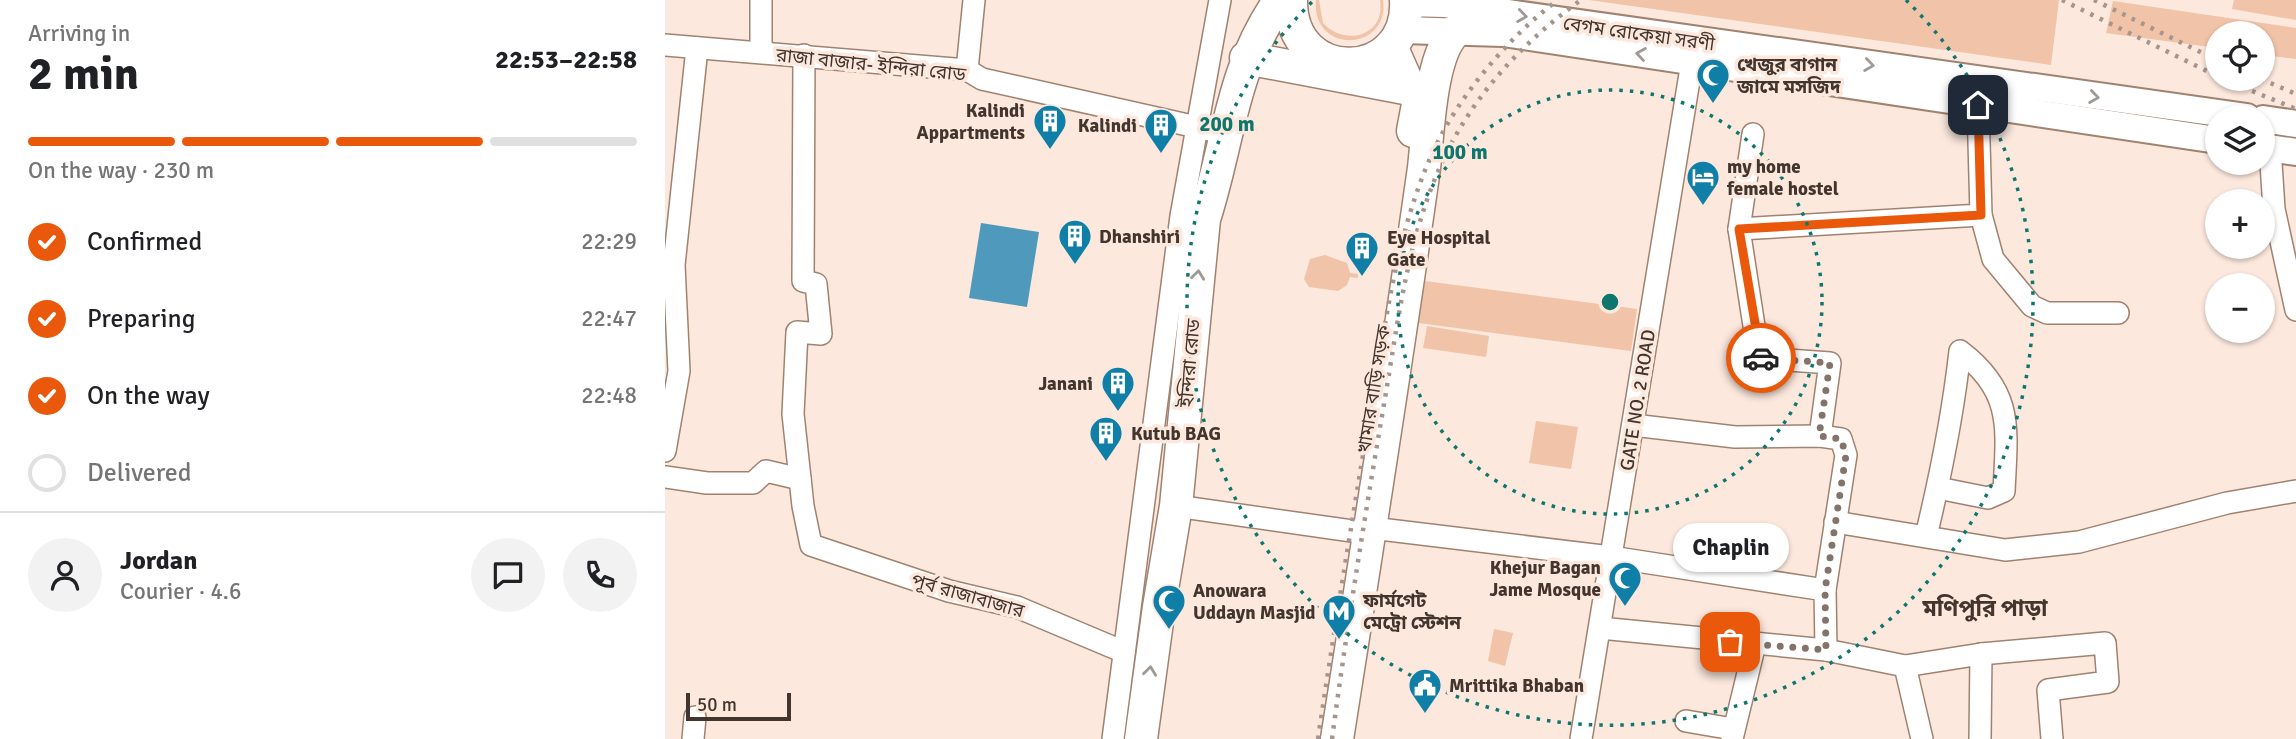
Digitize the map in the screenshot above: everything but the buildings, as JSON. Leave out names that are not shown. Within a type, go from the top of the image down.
[{"type":"highway","name":"ইন্দিরা রোড","points":[[1145,731],[1176,506],[1204,219],[1216,184],[1211,130],[1246,58],[1279,0]]},
{"type":"highway","points":[[1291,0],[1293,24],[1298,35],[1314,53],[1336,63],[1371,60],[1401,20]]},
{"type":"highway","name":"খামার বাড়ি সড়ক","points":[[1315,739],[1361,530],[1419,99],[1410,89],[1401,20]]},
{"type":"highway","points":[[1336,739],[1361,530],[1441,53],[1449,37],[1456,32]]},
{"type":"highway","points":[[1246,58],[1410,89]]},
{"type":"main road","name":"বেগম রোকেয়া সরণী","points":[[1401,20],[1444,4],[1475,5],[2205,111]]},
{"type":"main road","name":"বেগম রোকেয়া সরণী","points":[[1401,20],[1456,32],[1503,33],[2205,138]]},
{"type":"main road","points":[[2275,121],[2296,124]]},
{"type":"street","points":[[761,0],[761,52]]},
{"type":"street","points":[[967,70],[974,0]]},
{"type":"street","points":[[1211,130],[1220,0]]},
{"type":"street","name":"রাজা বাজার- ইন্দিরা রোড","points":[[665,45],[967,70],[994,82],[1211,130]]},
{"type":"street","points":[[665,451],[679,371],[674,265],[697,48]]},
{"type":"street","points":[[665,477],[707,483],[753,483],[766,471],[800,479],[793,414],[797,332],[821,334],[817,284],[803,281],[804,55]]},
{"type":"street","name":"GATE NO. 2 ROAD","points":[[1581,739],[1692,62]]},
{"type":"street","points":[[1978,105],[1981,215],[1993,259],[2032,306],[2047,313],[2118,313]]},
{"type":"street","name":"ইন্দিরা রোড","points":[[1113,739],[1124,652],[1211,130]]},
{"type":"street","points":[[1753,134],[1739,229],[1759,358],[1830,363],[1819,436]]},
{"type":"street","points":[[2276,149],[2274,209],[2296,310]]},
{"type":"street","points":[[1739,229],[1981,215]]},
{"type":"street","points":[[1926,536],[1946,454],[1960,351],[1989,375],[2003,402],[2004,491],[1988,498],[1938,488]]},
{"type":"street","points":[[1633,425],[1735,437],[1819,436],[1841,439],[1845,447],[1825,590],[1826,650]]},
{"type":"street","name":"পূর্ব রাজাবাজার","points":[[800,479],[811,545],[949,591],[1017,607],[1124,652]]},
{"type":"street","points":[[1835,522],[2005,550],[2079,542],[2215,506],[2296,491]]},
{"type":"street","points":[[1176,506],[1361,530],[1611,556],[1825,590]]},
{"type":"street","points":[[1599,628],[1826,650],[1905,666],[1981,654],[2105,643],[2108,682],[2048,690],[2052,739]]},
{"type":"street","points":[[1686,720],[1732,734],[1755,644]]},
{"type":"street","points":[[1980,739],[1981,654]]},
{"type":"street","points":[[1905,666],[1922,739]]},
{"type":"street","points":[[693,739],[695,717]]},
{"type":"shaded area","points":[[1316,0],[1319,0],[1323,23],[1342,35],[1362,34],[1370,29],[1377,22],[1380,0],[1383,0],[1382,17],[1375,30],[1364,37],[1350,40],[1337,38],[1325,31],[1318,18]]},
{"type":"shaded area","points":[[1589,0],[2059,0],[2051,65]]},
{"type":"shaded area","points":[[2234,0],[2296,0],[2296,20],[2232,9]]},
{"type":"shaded area","points":[[2113,1],[2249,21],[2205,21],[2205,46],[2106,33]]},
{"type":"shaded area","points":[[2275,25],[2296,28],[2296,59],[2275,56]]},
{"type":"shaded area","points":[[1325,255],[1347,263],[1350,273],[1358,274],[1358,278],[1350,277],[1347,285],[1338,291],[1309,287],[1304,279],[1310,259]]},
{"type":"shaded area","points":[[1417,280],[1637,309],[1631,351],[1411,322]]},
{"type":"shaded area","points":[[1427,326],[1489,336],[1486,357],[1423,348]]},
{"type":"shaded area","points":[[1536,421],[1578,427],[1571,469],[1529,463]]},
{"type":"shaded area","points":[[1494,629],[1513,633],[1505,666],[1488,661]]},
{"type":"water","points":[[981,223],[1039,232],[1027,307],[969,298]]},
{"type":"railway","points":[[1318,739],[1383,334],[1410,212],[1442,133],[1470,90],[1521,31],[1558,0]]},
{"type":"railway","points":[[1332,739],[1395,337],[1407,271],[1425,206],[1451,144],[1477,102],[1525,47],[1581,0]]},
{"type":"railway","points":[[2062,0],[2205,70]]},
{"type":"railway","points":[[2094,0],[2205,54]]},
{"type":"railway","points":[[2275,85],[2296,94]]},
{"type":"railway","points":[[2252,91],[2296,109]]},
{"type":"way so far","points":[[1730,642],[1826,650],[1825,590],[1846,455],[1841,439],[1819,436],[1830,363],[1761,358]]},
{"type":"place","name":"খেজুর বাগান জামে মসজিদ","points":[[1713,105]]},
{"type":"place","name":"Kalindi Appartments","points":[[1050,151]]},
{"type":"place","name":"Kalindi","points":[[1161,155]]},
{"type":"place","name":"my home female hostel","points":[[1703,207]]},
{"type":"place","name":"Dhanshiri","points":[[1075,266]]},
{"type":"place","name":"Eye Hospital Gate","points":[[1362,278]]},
{"type":"place","name":"Janani","points":[[1118,413]]},
{"type":"place","name":"Kutub BAG","points":[[1106,463]]},
{"type":"place","name":"Khejur Bagan Jame Mosque","points":[[1625,608]]},
{"type":"place","name":"Anowara Uddayn Masjid","points":[[1169,631]]},
{"type":"place","name":"ফার্মগেট মেট্রো স্টেশন","points":[[1339,641]]},
{"type":"place","name":"Chaplin","points":[[1730,642]]},
{"type":"place","name":"Mrittika Bhaban","points":[[1425,715]]},
{"type":"district","name":"মণিপুরি পাড়া","points":[[1985,608]]},
{"type":"route","points":[[1761,358],[1739,229],[1981,215],[1978,105]]}]
